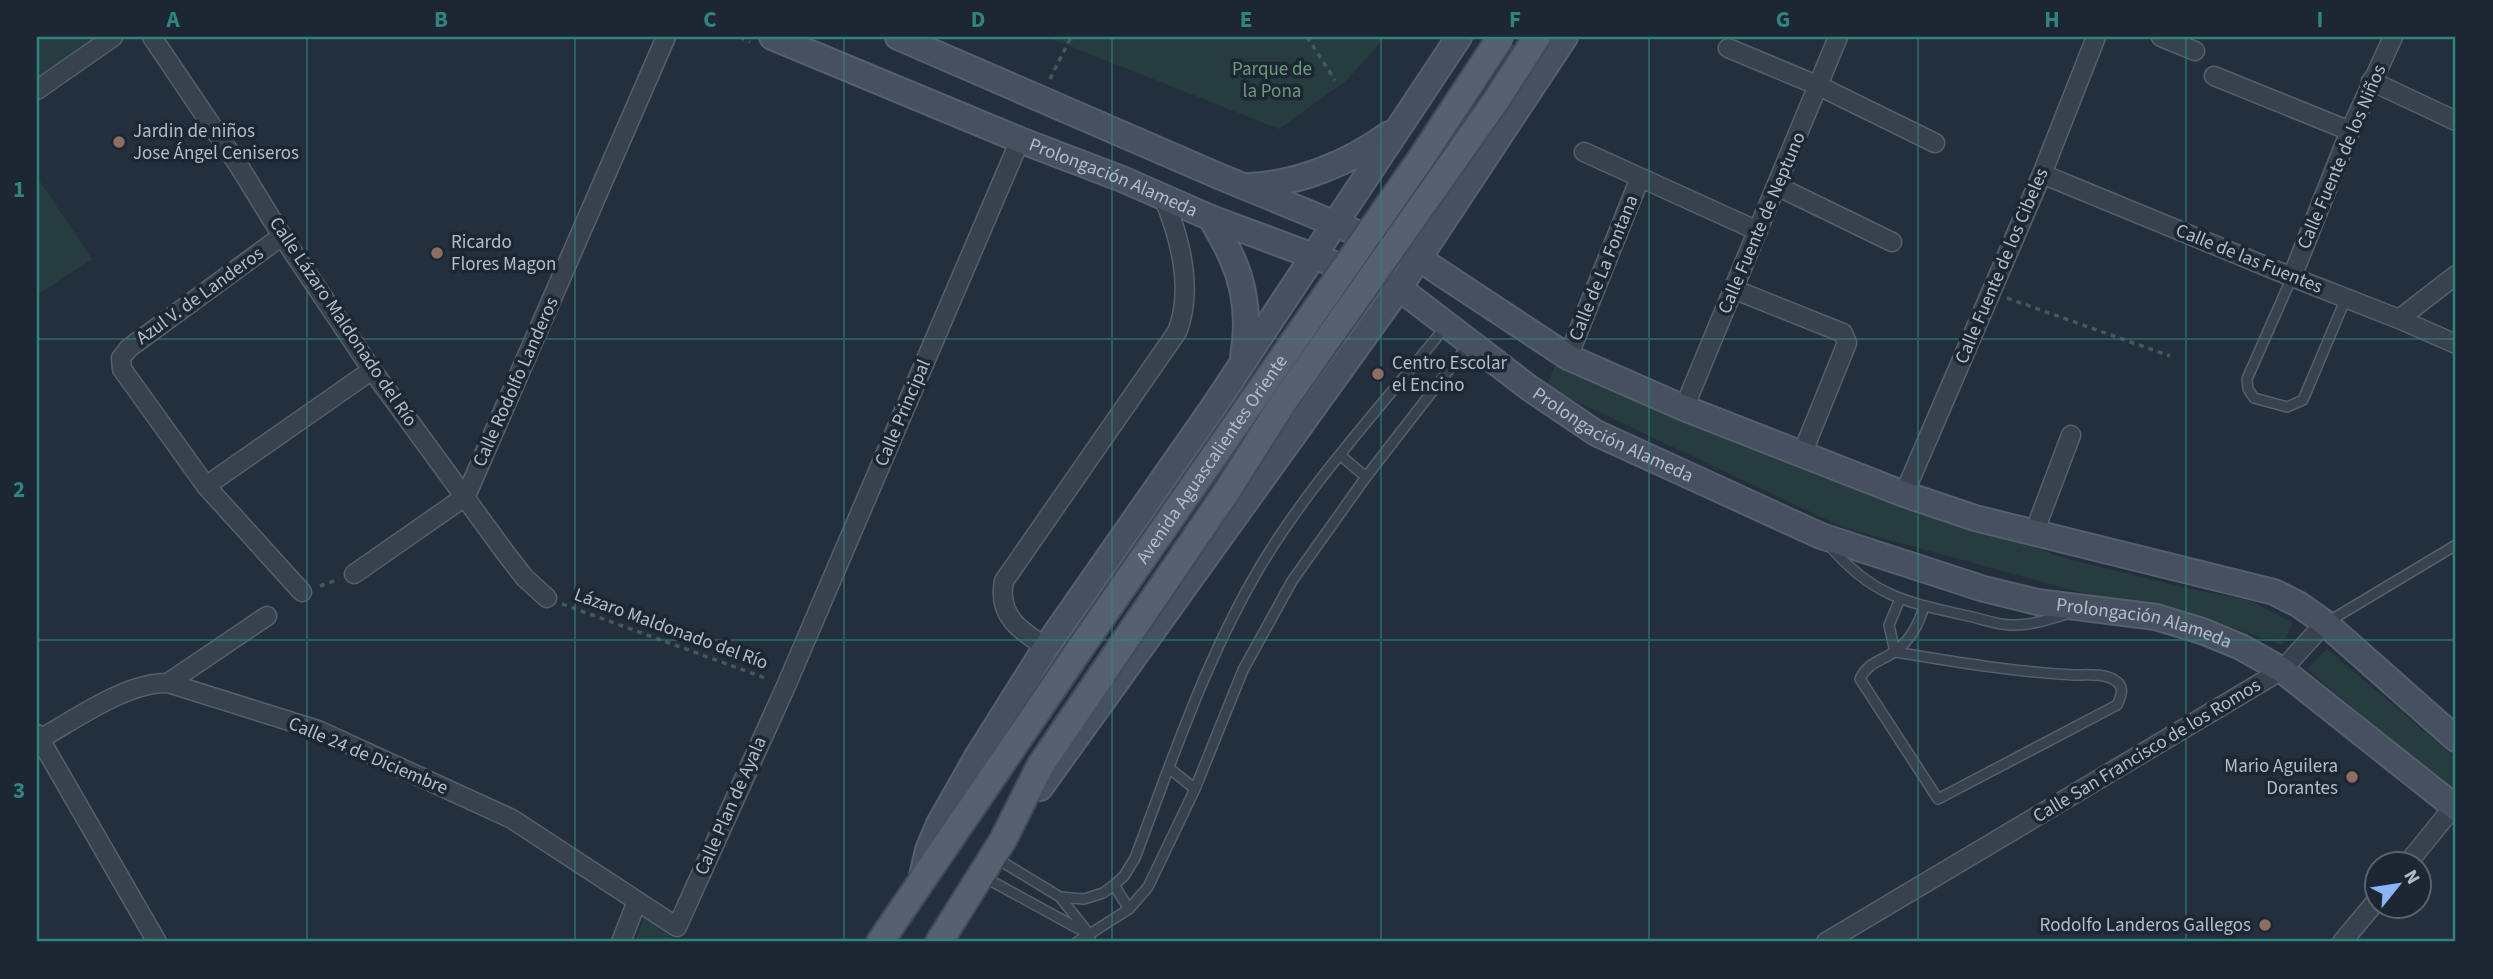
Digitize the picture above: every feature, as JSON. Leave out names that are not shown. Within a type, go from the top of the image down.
[{"type":"main road","name":"Prolongación Alameda","points":[[772,37],[1310,260],[1399,288],[1528,387],[1596,433],[1821,536],[1984,589],[2037,602],[2156,617],[2202,631],[2241,647],[2282,670],[2455,807]]},
{"type":"main road","points":[[898,37],[1418,258],[1568,357],[1684,408],[1904,494],[1975,518],[2274,592],[2298,604],[2325,623],[2456,739]]},
{"type":"main road","name":"Avenida Aguascalientes Oriente","points":[[921,880],[928,850],[939,824],[977,757],[1046,647],[1243,362],[1459,37]]},
{"type":"main road","name":"Avenida Aguascalientes Oriente","points":[[880,942],[1077,653],[1422,158],[1501,37]]},
{"type":"main road","name":"Avenida Aguascalientes Oriente","points":[[993,857],[1040,766],[1227,491],[1282,404],[1495,102],[1537,37]]},
{"type":"main road","name":"Avenida Aguascalientes Oriente","points":[[939,942],[993,857],[1399,288],[1565,37]]},
{"type":"main road","points":[[1245,186],[1278,182],[1317,172],[1395,134],[1395,158],[1417,188],[1446,194],[1464,190]]},
{"type":"main road","points":[[1211,218],[1233,259],[1243,293],[1246,328],[1243,362]]},
{"type":"main road","points":[[1310,260],[1350,279],[1366,300],[1371,324]]},
{"type":"street","points":[[37,90],[113,37]]},
{"type":"street","name":"Calle Lázaro Maldonado del Río","points":[[152,37],[372,370],[525,578],[547,598]]},
{"type":"street","name":"Calle Rodolfo Landeros","points":[[466,496],[666,37]]},
{"type":"street","name":"Calle Fuente de Neptuno","points":[[1684,408],[1838,37]]},
{"type":"street","name":"Calle Fuente de los Cibeles","points":[[1904,494],[2042,174],[2096,37]]},
{"type":"street","points":[[2161,37],[2195,51]]},
{"type":"street","name":"Calle Fuente de los Niños","points":[[2292,277],[2371,81],[2393,37]]},
{"type":"street","points":[[1728,48],[1819,86],[1935,143]]},
{"type":"street","points":[[2214,76],[2350,131]]},
{"type":"street","points":[[2371,81],[2456,121]]},
{"type":"street","name":"Calle Principal","points":[[786,686],[1020,141]]},
{"type":"street","points":[[1584,152],[1758,231]]},
{"type":"street","name":"Calle de las Fuentes","points":[[2042,174],[2456,344]]},
{"type":"street","name":"Calle de La Fontana","points":[[1568,357],[1640,178]]},
{"type":"street","points":[[1777,186],[1892,242]]},
{"type":"street","points":[[1046,647],[1023,632],[1010,619],[1002,601],[1004,581],[1177,332],[1185,306],[1182,261],[1163,197]]},
{"type":"street","name":"Azul V. de Landeros","points":[[206,486],[122,369],[121,358],[129,348],[282,236]]},
{"type":"street","points":[[2399,319],[2456,275]]},
{"type":"street","points":[[1733,289],[1843,333],[1846,338],[1801,454]]},
{"type":"street","points":[[302,592],[206,486],[372,370]]},
{"type":"street","points":[[2034,533],[2071,435]]},
{"type":"street","points":[[354,574],[466,496]]},
{"type":"street","points":[[168,683],[267,616]]},
{"type":"street","name":"Calle San Francisco de los Romos","points":[[1826,942],[2282,670],[2325,623]]},
{"type":"street","name":"Calle 24 de Diciembre","points":[[38,736],[132,688],[151,682],[168,683],[318,730],[512,820],[677,926]]},
{"type":"street","name":"Calle Plan de Ayala","points":[[677,926],[786,686]]},
{"type":"street","points":[[38,736],[157,942]]},
{"type":"street","points":[[2418,850],[2455,807]]},
{"type":"street","points":[[621,942],[637,901]]},
{"type":"street","points":[[2342,942],[2364,916]]},
{"type":"lane","points":[[2292,277],[2247,379],[2248,389],[2254,398],[2287,407],[2303,400],[2346,298]]},
{"type":"lane","points":[[1059,897],[1084,899],[1103,893],[1124,876],[1135,858],[1216,648],[1254,577],[1284,530],[1340,455],[1447,325]]},
{"type":"lane","points":[[1077,942],[1090,938],[1129,909],[1152,880],[1195,789],[1243,670],[1292,581],[1366,477],[1470,343]]},
{"type":"lane","points":[[1340,455],[1366,477]]},
{"type":"lane","points":[[1821,536],[1843,562],[1871,586],[1924,607],[2011,626],[2034,624],[2082,609]]},
{"type":"lane","name":"Calle San Francisco de los Romos","points":[[2325,623],[2456,544]]},
{"type":"lane","points":[[1895,652],[1889,625],[1900,599]]},
{"type":"lane","points":[[1895,652],[2033,673],[2107,676],[2118,682],[2122,696],[2117,705],[1938,799],[1860,679],[1865,668],[1895,652],[1915,632],[1924,607]]},
{"type":"lane","points":[[1169,768],[1195,789]]},
{"type":"lane","points":[[993,857],[1059,897],[1090,938]]},
{"type":"lane","points":[[993,857],[1090,938]]},
{"type":"lane","points":[[1114,886],[1129,909]]},
{"type":"path","points":[[1049,80],[1071,37]]},
{"type":"path","points":[[1307,37],[1335,80]]},
{"type":"path","points":[[1992,292],[2170,356]]},
{"type":"path","name":"Lázaro Maldonado del Río","points":[[547,598],[786,686]]},
{"type":"green space","points":[[37,37],[107,37],[37,86]]},
{"type":"green space","name":"Parque de la Pona","points":[[1047,37],[1385,37],[1347,80],[1279,129]]},
{"type":"green space","points":[[37,177],[92,259],[37,295]]},
{"type":"green space","points":[[1558,359],[1772,456],[1892,501],[2072,560],[2251,601],[2293,623],[2282,645],[2199,616],[2075,591],[1842,527],[1546,387]]},
{"type":"green space","points":[[2327,649],[2456,758],[2456,794],[2307,669]]},
{"type":"green space","points":[[644,916],[678,942],[635,942]]},
{"type":"place","name":"Jardin de niños Jose Ángel Ceniseros","points":[[119,142]]},
{"type":"place","name":"Ricardo Flores Magon","points":[[437,253]]},
{"type":"place","name":"Centro Escolar el Encino","points":[[1378,374]]},
{"type":"place","name":"Mario Aguilera Dorantes","points":[[2352,777]]},
{"type":"place","name":"Rodolfo Landeros Gallegos","points":[[2265,925]]}]
